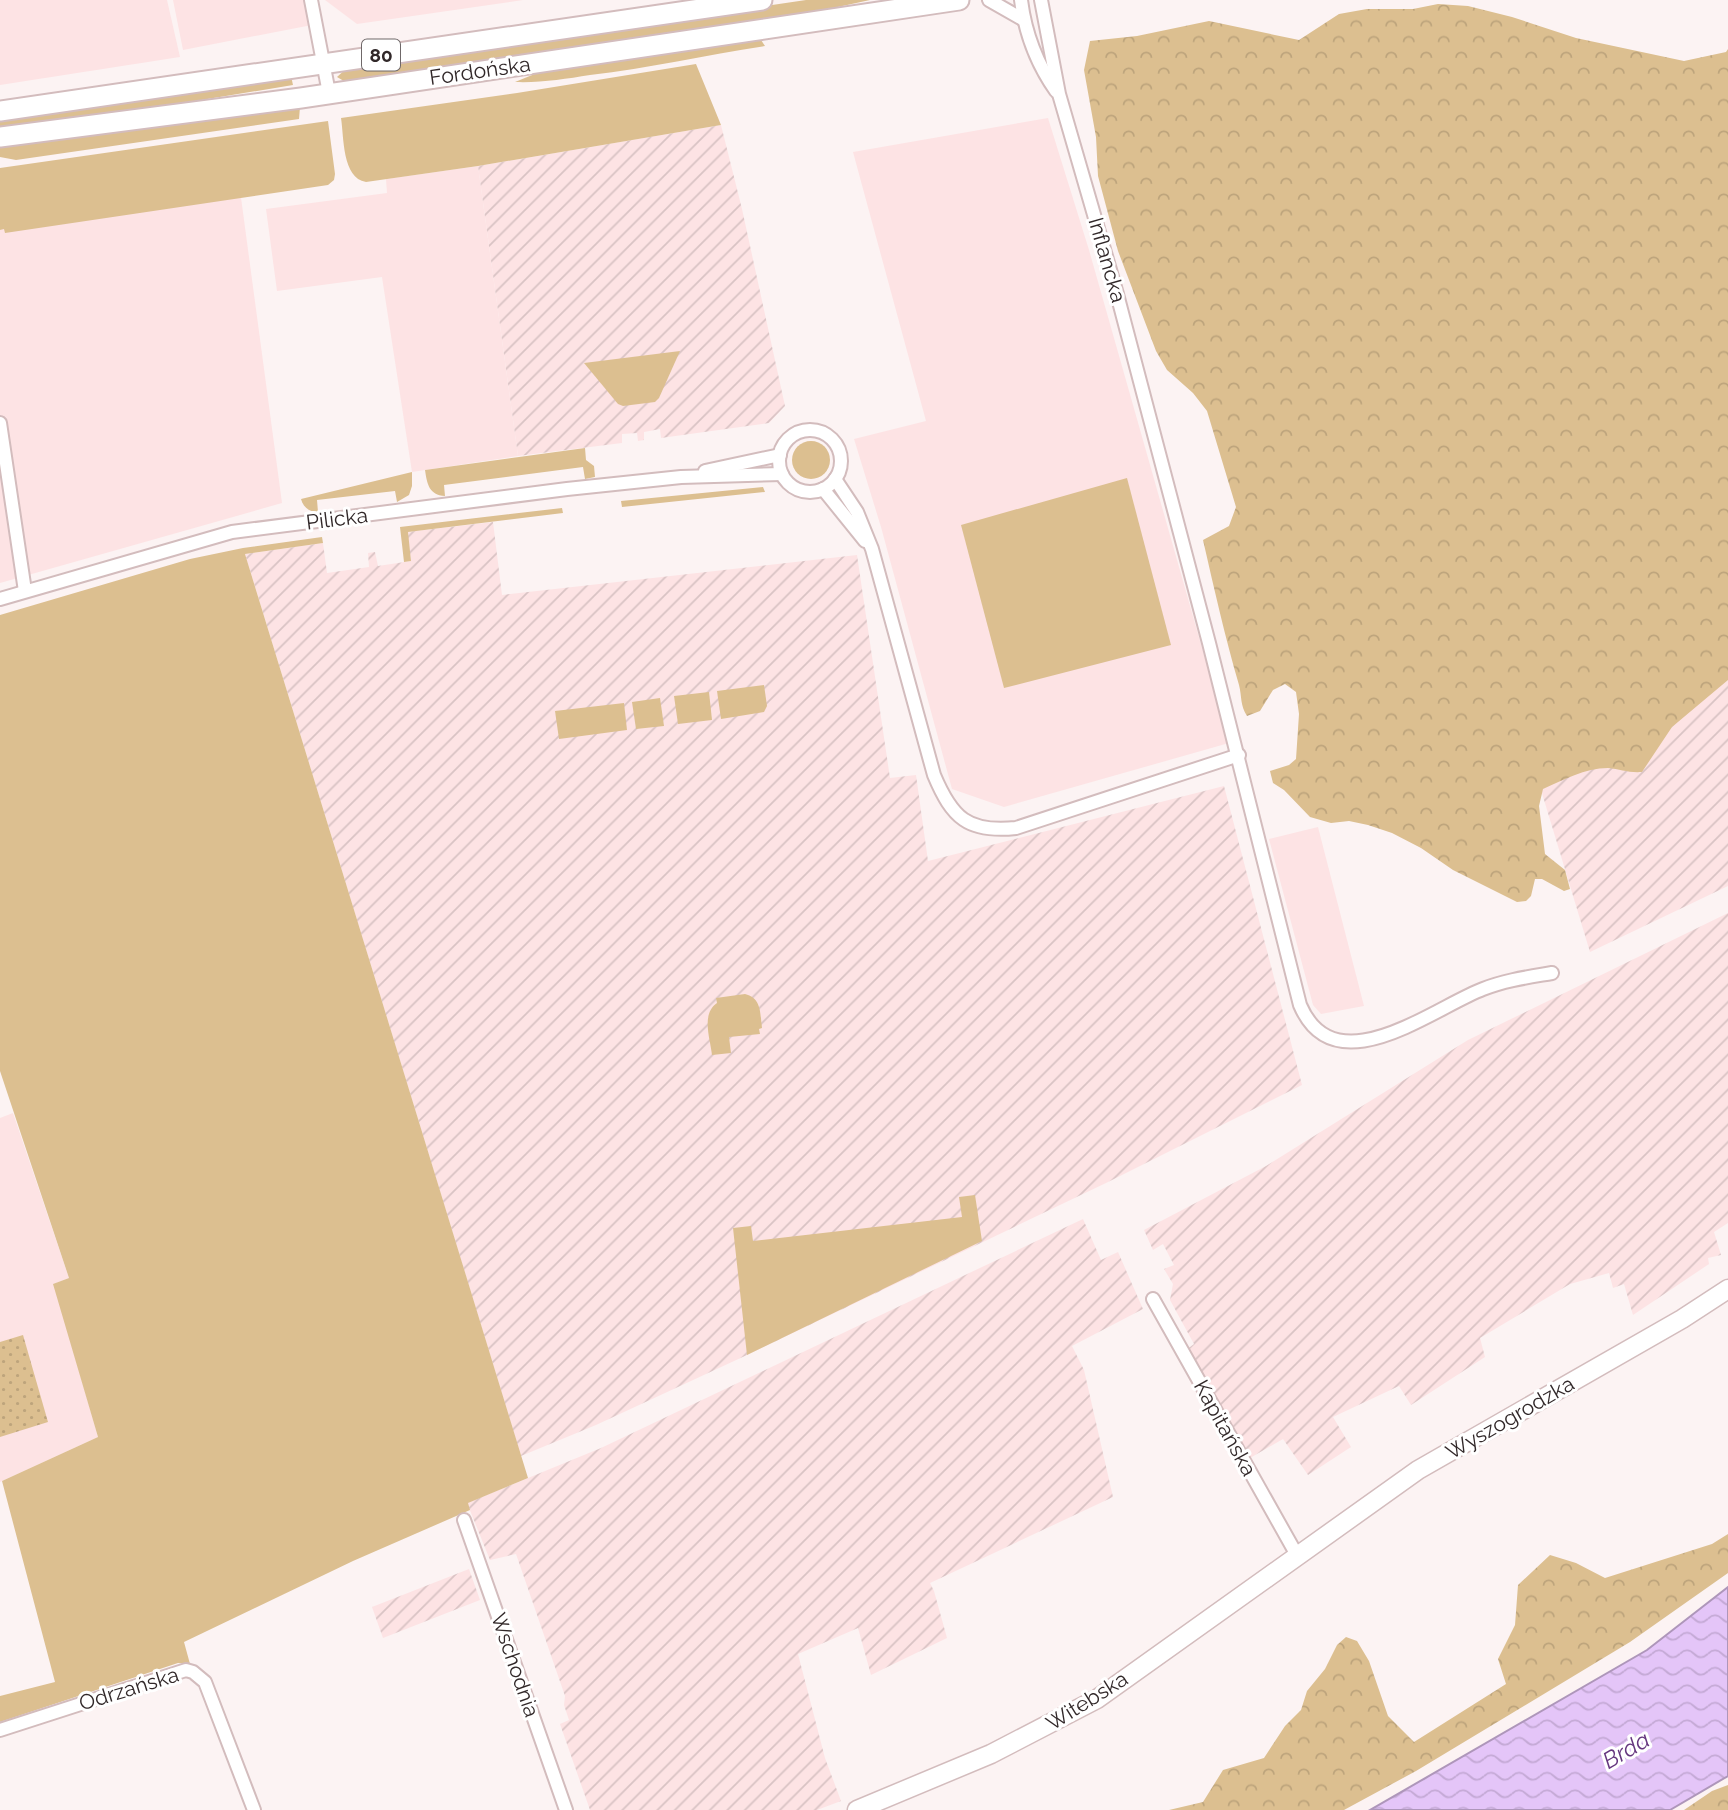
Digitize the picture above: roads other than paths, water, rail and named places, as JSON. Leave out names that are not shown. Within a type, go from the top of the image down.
[{"type":"main road","name":"Fordońska","points":[[0,111],[762,0]]},
{"type":"main road","name":"Fordońska","points":[[0,137],[329,93],[959,0]]},
{"type":"street","points":[[312,0],[329,93]]},
{"type":"street","points":[[989,0],[1024,20]]},
{"type":"street","name":"Inflancka","points":[[1021,0],[1024,20],[1046,77],[1059,94]]},
{"type":"street","name":"Inflancka","points":[[1041,0],[1059,94],[1117,293],[1239,755],[1305,1018],[1314,1029],[1326,1036],[1339,1040],[1375,1040],[1482,989],[1510,980],[1552,973]]},
{"type":"street","points":[[0,423],[25,592]]},
{"type":"street","points":[[812,430],[822,433],[837,446],[840,466],[835,480],[823,489],[804,491],[787,482],[782,474],[780,455],[785,443],[796,433],[812,430]]},
{"type":"street","name":"Pilicka","points":[[681,477],[780,455]]},
{"type":"street","name":"Pilicka","points":[[0,599],[232,532],[567,489],[681,477],[782,474]]},
{"type":"street","points":[[835,480],[857,512],[872,550],[934,775],[948,804],[972,825],[993,830],[1016,828],[1239,755]]},
{"type":"street","points":[[823,489],[872,550]]},
{"type":"street","name":"Wyszogrodzka","points":[[1298,1557],[1418,1470],[1617,1357],[1728,1289]]},
{"type":"street","name":"Kapitańska","points":[[1153,1299],[1298,1557]]},
{"type":"street","name":"Wschodnia","points":[[464,1520],[566,1810]]},
{"type":"street","name":"Witebska","points":[[857,1810],[991,1754],[1071,1714],[1097,1699],[1298,1557]]},
{"type":"street","name":"Odrzańska","points":[[0,1730],[186,1671],[193,1672],[205,1682],[254,1810]]},
{"type":"water","name":"Brda","points":[[1728,1587],[1728,1776],[1670,1810],[1370,1810],[1647,1650]]}]
